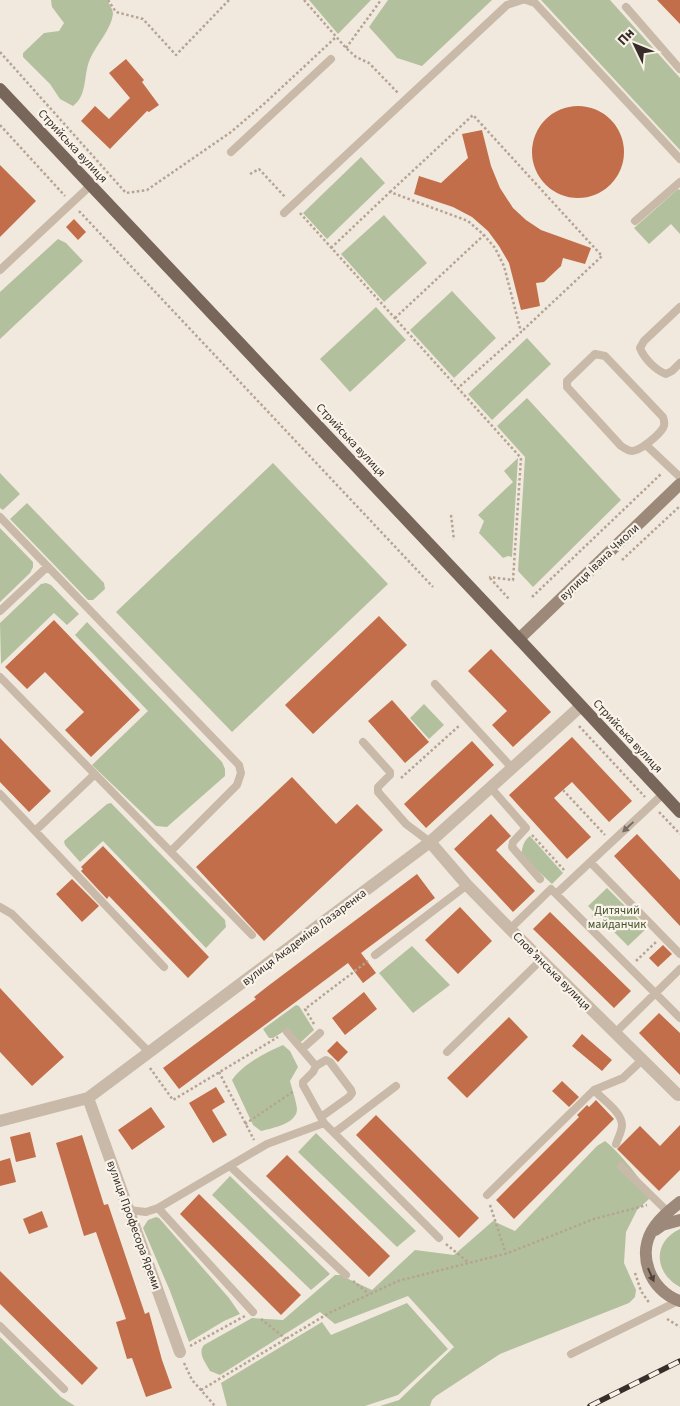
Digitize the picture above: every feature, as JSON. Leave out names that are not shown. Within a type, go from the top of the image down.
[{"type":"main road","name":"Стрийська вулиця","points":[[0,89],[680,812]]},
{"type":"street","name":"вулиця Івана Чмоли","points":[[519,639],[680,484]]},
{"type":"street","name":"вулиця Академіка Лазаренка","points":[[0,1121],[88,1098],[430,842],[581,706]]},
{"type":"street","name":"Словʼянська вулиця","points":[[430,842],[467,885],[510,929],[678,1095]]},
{"type":"street","name":"вулиця Професора Яреми","points":[[88,1098],[180,1352]]},
{"type":"street","points":[[679,1301],[667,1296],[655,1283],[650,1274],[646,1255],[649,1235],[654,1226],[680,1202]]},
{"type":"street","points":[[649,1235],[662,1225],[680,1220]]},
{"type":"lane","points":[[284,213],[507,5],[524,0],[535,2],[680,159]]},
{"type":"lane","points":[[626,7],[680,69]]},
{"type":"lane","points":[[231,152],[331,59]]},
{"type":"lane","points":[[635,221],[680,182]]},
{"type":"lane","points":[[0,270],[91,185]]},
{"type":"lane","points":[[680,307],[644,341],[640,348],[643,354],[660,372],[666,374],[680,363]]},
{"type":"lane","points":[[595,354],[605,356],[663,417],[664,428],[646,445],[634,451],[622,446],[567,387],[567,381],[595,354]]},
{"type":"lane","points":[[646,445],[680,477]]},
{"type":"lane","points":[[0,518],[239,765],[242,774],[237,785],[170,851]]},
{"type":"lane","points":[[0,611],[47,567]]},
{"type":"lane","points":[[0,677],[252,935]]},
{"type":"lane","points":[[436,684],[513,769]]},
{"type":"lane","points":[[363,742],[389,768],[390,775],[378,787],[378,792],[406,824],[430,842]]},
{"type":"lane","points":[[35,831],[95,774]]},
{"type":"lane","points":[[491,788],[526,828],[513,842],[512,847],[540,879]]},
{"type":"lane","points":[[0,794],[164,967]]},
{"type":"lane","points":[[556,894],[663,794]]},
{"type":"lane","points":[[590,862],[680,954]]},
{"type":"lane","points":[[375,955],[467,885]]},
{"type":"lane","points":[[510,929],[551,888],[680,1018]]},
{"type":"lane","points":[[0,907],[12,914],[150,1052]]},
{"type":"lane","points":[[447,1052],[541,960]]},
{"type":"lane","points":[[615,1033],[680,969]]},
{"type":"lane","points":[[287,1032],[316,1066]]},
{"type":"lane","points":[[302,1049],[320,1033]]},
{"type":"lane","points":[[129,1210],[146,1212],[158,1208],[258,1149],[322,1120],[349,1098],[352,1093],[330,1062],[326,1060],[316,1066],[303,1082],[322,1120],[439,1238]]},
{"type":"lane","points":[[486,1195],[594,1090],[623,1078],[642,1060]]},
{"type":"lane","points":[[334,1133],[396,1086]]},
{"type":"lane","points":[[594,1090],[619,1115],[622,1122],[622,1128],[616,1144]]},
{"type":"lane","points":[[230,1166],[346,1275]]},
{"type":"lane","points":[[621,1166],[668,1212]]},
{"type":"lane","points":[[158,1208],[253,1312]]},
{"type":"lane","points":[[571,1354],[679,1301]]},
{"type":"lane","points":[[0,1326],[64,1389]]},
{"type":"path","points":[[108,0],[116,12],[143,19],[176,55],[229,0]]},
{"type":"path","points":[[304,0],[346,48],[356,57],[369,63],[405,100]]},
{"type":"path","points":[[346,48],[381,0]]},
{"type":"path","points":[[0,52],[126,193],[146,190],[231,132],[266,103],[336,37]]},
{"type":"path","points":[[331,248],[474,115],[602,256],[458,388]]},
{"type":"path","points":[[0,125],[71,204],[432,587]]},
{"type":"path","points":[[250,174],[259,169],[521,458],[513,580],[489,577],[509,599]]},
{"type":"path","points":[[390,192],[468,221],[484,235],[495,248],[504,266],[521,332]]},
{"type":"path","points":[[395,318],[484,235]]},
{"type":"path","points":[[532,597],[668,466]]},
{"type":"path","points":[[451,515],[454,540]]},
{"type":"path","points":[[570,716],[680,834]]},
{"type":"path","points":[[390,775],[402,778],[467,718]]},
{"type":"path","points":[[564,790],[612,842]]},
{"type":"path","points":[[526,828],[572,879]]},
{"type":"path","points":[[581,919],[632,905]]},
{"type":"path","points":[[630,967],[662,936]]},
{"type":"path","points":[[320,1033],[305,1010],[375,955]]},
{"type":"path","points":[[150,1068],[174,1100],[287,1032]]},
{"type":"path","points":[[219,1072],[258,1149]]},
{"type":"path","points":[[245,1124],[303,1085]]},
{"type":"path","points":[[486,1195],[506,1254]]},
{"type":"path","points":[[201,1390],[329,1313],[398,1281],[506,1254],[594,1219],[657,1202]]},
{"type":"path","points":[[439,1238],[469,1263]]},
{"type":"path","points":[[346,1275],[369,1294]]},
{"type":"path","points":[[214,1406],[192,1380],[180,1352],[253,1312],[286,1339]]},
{"type":"path","points":[[656,1312],[680,1327]]},
{"type":"green space","points":[[51,0],[107,0],[113,12],[112,20],[90,59],[81,96],[73,106],[60,99],[50,84],[23,57],[23,53],[44,33],[59,31],[64,23],[52,7]]},
{"type":"green space","points":[[309,0],[371,0],[338,34]]},
{"type":"green space","points":[[388,0],[492,0],[422,66],[397,58],[369,27]]},
{"type":"green space","points":[[541,0],[610,0],[680,78],[680,150]]},
{"type":"green space","points":[[361,157],[385,183],[327,239],[303,213]]},
{"type":"green space","points":[[678,189],[680,190],[680,234],[671,224],[649,244],[634,228]]},
{"type":"green space","points":[[384,215],[427,263],[384,302],[341,254]]},
{"type":"green space","points":[[58,239],[66,243],[83,261],[0,339],[0,292]]},
{"type":"green space","points":[[452,291],[496,338],[454,378],[410,330]]},
{"type":"green space","points":[[376,307],[406,340],[350,392],[320,359]]},
{"type":"green space","points":[[527,338],[551,364],[492,420],[468,394]]},
{"type":"green space","points":[[527,398],[621,500],[533,587],[518,571],[525,457],[497,426]]},
{"type":"green space","points":[[518,458],[512,557],[503,558],[479,533],[484,521],[478,515],[513,482],[504,471]]},
{"type":"green space","points":[[273,463],[388,584],[232,732],[116,612]]},
{"type":"green space","points":[[0,473],[20,494],[3,510],[0,508]]},
{"type":"green space","points":[[27,503],[104,583],[105,589],[93,600],[88,600],[10,519]]},
{"type":"green space","points":[[0,528],[33,562],[33,567],[30,573],[0,602]]},
{"type":"green space","points":[[41,584],[51,585],[79,614],[67,625],[54,613],[1,664],[0,623]]},
{"type":"green space","points":[[87,622],[222,762],[225,769],[225,776],[167,827],[156,826],[92,765],[148,711],[75,635]]},
{"type":"green space","points":[[424,704],[444,725],[429,739],[410,718]]},
{"type":"green space","points":[[111,803],[225,920],[226,927],[206,948],[103,841],[80,862],[65,845],[64,841],[107,804]]},
{"type":"green space","points":[[530,836],[563,873],[552,884],[522,856],[523,845]]},
{"type":"green space","name":"Дитячий майданчик","points":[[607,888],[647,928],[628,946],[588,906]]},
{"type":"green space","points":[[412,946],[450,985],[413,1013],[379,973]]},
{"type":"green space","points":[[296,1005],[299,1006],[314,1030],[301,1042],[298,1042],[286,1030],[273,1038],[269,1038],[263,1029]]},
{"type":"green space","points":[[283,1045],[290,1051],[298,1067],[290,1081],[297,1109],[296,1114],[289,1122],[261,1131],[253,1125],[232,1080],[248,1064]]},
{"type":"green space","points":[[316,1133],[416,1231],[397,1247],[298,1152]]},
{"type":"green space","points":[[605,1141],[638,1177],[648,1193],[649,1199],[637,1210],[626,1232],[624,1263],[636,1290],[635,1297],[629,1303],[500,1354],[436,1396],[430,1406],[380,1406],[399,1400],[454,1347],[408,1296],[335,1324],[320,1312],[220,1375],[210,1371],[204,1361],[201,1351],[204,1345],[252,1318],[283,1320],[335,1275],[340,1275],[372,1290],[415,1250],[454,1255],[493,1221],[515,1231],[597,1146]]},
{"type":"green space","points":[[230,1176],[330,1274],[311,1290],[212,1195]]},
{"type":"green space","points":[[156,1217],[159,1218],[229,1298],[240,1314],[224,1321],[189,1342],[143,1228],[148,1220]]},
{"type":"green space","points":[[680,1229],[680,1287],[665,1274],[660,1258],[661,1249],[665,1242]]},
{"type":"green space","points":[[407,1303],[448,1349],[398,1395],[365,1406],[227,1406],[221,1383],[322,1322],[331,1335]]},
{"type":"green space","points":[[0,1337],[61,1397],[75,1406],[0,1406]]},
{"type":"building","points":[[657,0],[680,0],[680,24]]},
{"type":"building","points":[[126,59],[144,80],[142,82],[159,105],[149,112],[147,111],[110,149],[81,121],[95,106],[109,119],[130,98],[109,73]]},
{"type":"building","points":[[578,106],[596,109],[611,119],[621,134],[624,152],[621,170],[611,185],[596,195],[578,198],[560,195],[545,185],[535,170],[532,152],[535,134],[545,119],[560,109]]},
{"type":"building","points":[[482,130],[491,166],[500,188],[513,208],[541,230],[591,248],[585,264],[563,258],[561,266],[544,282],[536,283],[540,306],[521,310],[509,263],[488,231],[472,217],[453,207],[414,194],[419,176],[441,183],[468,158],[462,134]]},
{"type":"building","points":[[0,165],[36,201],[0,237]]},
{"type":"building","points":[[74,219],[86,232],[78,240],[66,227]]},
{"type":"building","points":[[379,616],[407,645],[313,734],[285,705]]},
{"type":"building","points":[[54,620],[140,710],[91,757],[65,730],[84,712],[45,672],[27,689],[5,667]]},
{"type":"building","points":[[491,649],[551,712],[513,747],[492,725],[507,711],[468,671]]},
{"type":"building","points":[[392,700],[429,742],[405,763],[368,721]]},
{"type":"building","points":[[572,737],[632,801],[609,822],[572,782],[554,798],[591,837],[567,859],[509,795]]},
{"type":"building","points":[[0,738],[51,791],[29,812],[0,782]]},
{"type":"building","points":[[472,741],[494,765],[426,828],[404,804]]},
{"type":"building","points":[[292,777],[336,824],[357,804],[383,830],[264,941],[196,867]]},
{"type":"building","points":[[491,814],[511,836],[496,850],[535,891],[513,912],[454,849]]},
{"type":"building","points":[[637,834],[680,880],[680,926],[614,856]]},
{"type":"building","points":[[103,846],[209,957],[188,978],[109,896],[107,899],[81,871],[83,869],[81,867]]},
{"type":"building","points":[[417,874],[435,898],[361,953],[376,973],[363,983],[348,963],[179,1089],[163,1068],[256,999],[254,997],[268,986]]},
{"type":"building","points":[[72,879],[99,906],[82,922],[56,894]]},
{"type":"building","points":[[460,907],[492,941],[458,974],[425,940]]},
{"type":"building","points":[[550,912],[631,991],[614,1008],[533,929]]},
{"type":"building","points":[[663,945],[672,954],[658,967],[649,958]]},
{"type":"building","points":[[0,988],[64,1057],[32,1086],[0,1052]]},
{"type":"building","points":[[364,992],[377,1009],[345,1035],[332,1018]]},
{"type":"building","points":[[659,1013],[680,1033],[680,1075],[639,1033]]},
{"type":"building","points":[[509,1017],[528,1037],[467,1098],[447,1078]]},
{"type":"building","points":[[582,1034],[612,1060],[602,1071],[572,1046]]},
{"type":"building","points":[[337,1041],[348,1052],[338,1062],[327,1051]]},
{"type":"building","points":[[562,1081],[579,1097],[569,1107],[552,1091]]},
{"type":"building","points":[[216,1087],[225,1102],[212,1110],[227,1135],[213,1143],[189,1103]]},
{"type":"building","points":[[596,1100],[614,1119],[514,1219],[496,1200],[579,1117],[577,1115],[587,1105],[589,1107]]},
{"type":"building","points":[[151,1107],[165,1127],[132,1150],[118,1130]]},
{"type":"building","points":[[376,1115],[479,1218],[459,1238],[356,1135]]},
{"type":"building","points":[[680,1125],[680,1170],[659,1191],[617,1149],[640,1126],[660,1146]]},
{"type":"building","points":[[30,1132],[36,1157],[16,1162],[10,1137]]},
{"type":"building","points":[[82,1135],[104,1205],[108,1204],[145,1314],[149,1312],[172,1388],[146,1397],[132,1358],[127,1359],[116,1322],[126,1319],[96,1232],[84,1236],[56,1143]]},
{"type":"building","points":[[287,1155],[390,1256],[369,1277],[266,1176]]},
{"type":"building","points":[[10,1158],[16,1182],[0,1186],[0,1161]]},
{"type":"building","points":[[199,1194],[301,1295],[281,1315],[180,1214]]},
{"type":"building","points":[[42,1211],[48,1227],[29,1234],[23,1219]]},
{"type":"building","points":[[0,1271],[98,1368],[82,1385],[0,1304]]},
{"type":"railway","points":[[590,1406],[680,1361]]}]
